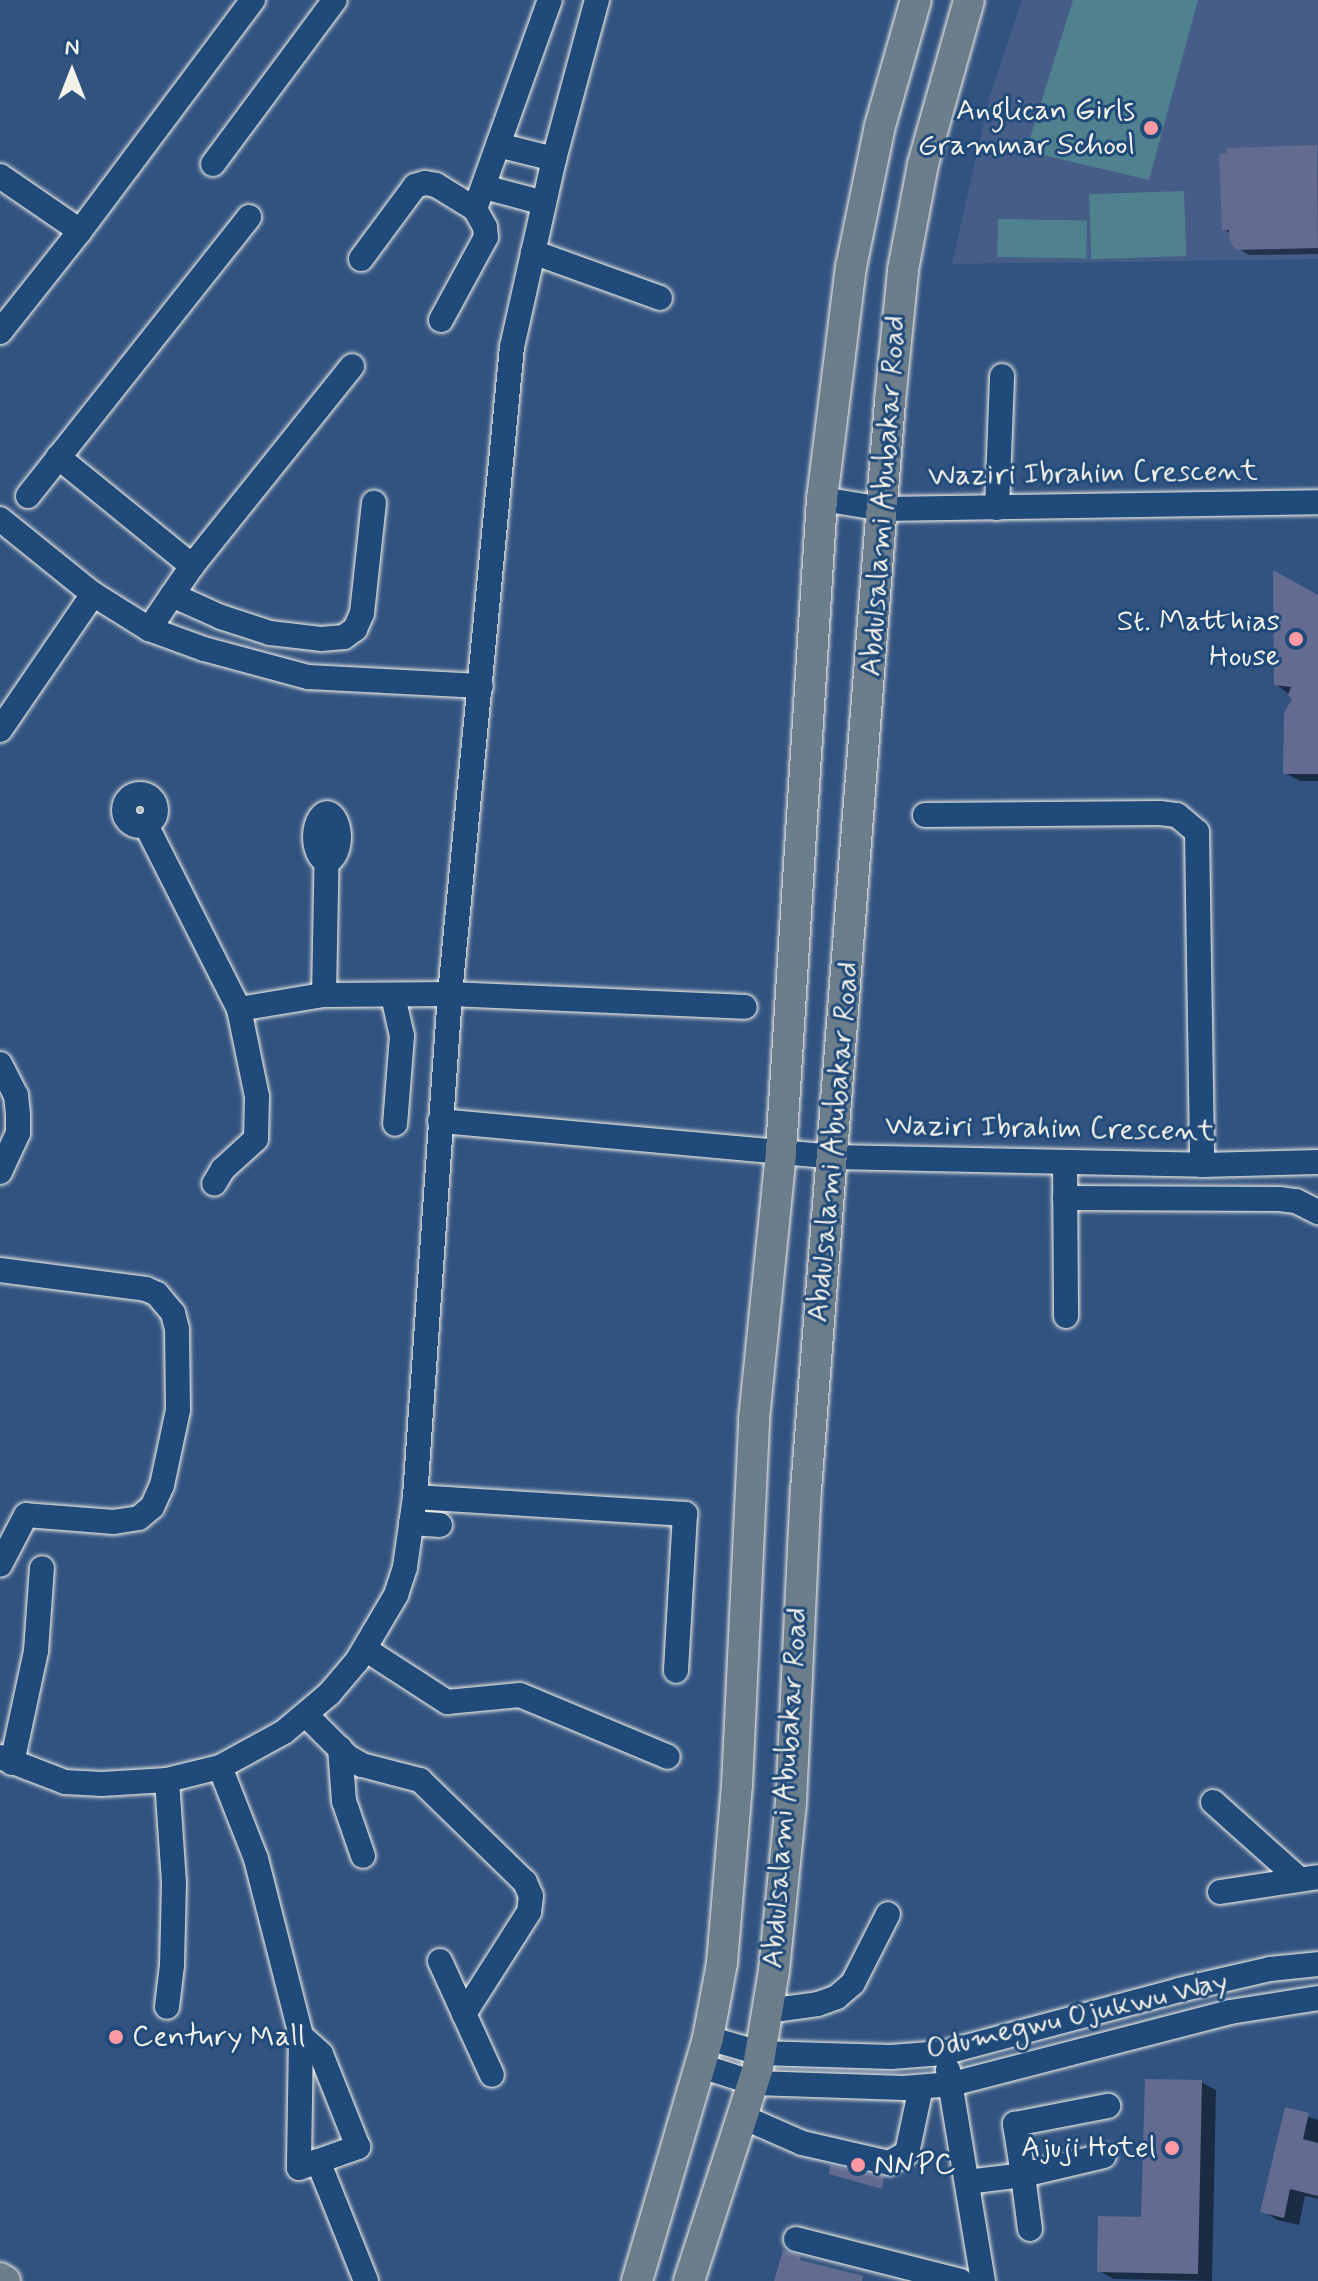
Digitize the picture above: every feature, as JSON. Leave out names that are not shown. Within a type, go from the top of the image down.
[{"type":"main road","name":"Abdulsalami Abubakar Road","points":[[637,2281],[704,2052],[722,1963],[732,1845],[754,1419],[781,1152],[822,499],[851,267],[880,126],[916,0]]},
{"type":"main road","name":"Abdulsalami Abubakar Road","points":[[689,2281],[743,2117],[757,2068],[767,2011],[791,1803],[806,1490],[903,270],[936,109],[969,0]]},
{"type":"street","points":[[0,332],[80,231],[253,0]]},
{"type":"street","points":[[213,164],[335,0]]},
{"type":"street","points":[[441,320],[486,237],[479,198],[550,0]]},
{"type":"street","points":[[42,1568],[36,1651],[6,1760],[65,1782],[102,1784],[167,1780],[220,1767],[307,1716],[365,1649],[396,1595],[415,1497],[450,994],[509,372],[554,159],[597,0]]},
{"type":"street","points":[[498,145],[554,159]]},
{"type":"street","points":[[0,176],[80,231]]},
{"type":"street","points":[[361,259],[415,186],[425,183],[479,198],[544,203]]},
{"type":"street","points":[[28,496],[249,217]]},
{"type":"street","points":[[533,252],[660,298]]},
{"type":"street","points":[[149,629],[192,566],[352,366]]},
{"type":"street","points":[[997,508],[1002,376]]},
{"type":"street","points":[[58,457],[192,566]]},
{"type":"street","name":"Waziri Ibrahim Crescent","points":[[822,499],[883,509],[1318,502]]},
{"type":"street","points":[[172,595],[221,617],[270,633],[321,639],[344,637],[355,629],[362,613],[374,503]]},
{"type":"street","points":[[0,519],[93,594],[149,629],[240,661],[308,677],[481,686]]},
{"type":"street","points":[[0,730],[93,594]]},
{"type":"street","points":[[925,815],[1160,813],[1177,815],[1197,832],[1202,1165]]},
{"type":"street","points":[[146,825],[239,1009],[257,1097],[259,1125],[256,1139],[223,1169],[214,1184]]},
{"type":"street","points":[[324,995],[327,835]]},
{"type":"street","points":[[239,1009],[324,995],[450,994],[745,1007]]},
{"type":"street","points":[[393,996],[402,1036],[395,1124]]},
{"type":"street","points":[[0,1064],[16,1095],[18,1115],[18,1133],[0,1172]]},
{"type":"street","name":"Waziri Ibrahim Crescent","points":[[440,1121],[833,1157],[1202,1165],[1318,1162]]},
{"type":"street","points":[[1065,1162],[1066,1316]]},
{"type":"street","points":[[1065,1198],[1279,1199],[1296,1201],[1318,1212]]},
{"type":"street","points":[[0,1270],[146,1289],[157,1294],[173,1313],[177,1329],[178,1410],[162,1485],[152,1507],[139,1518],[114,1522],[26,1515],[0,1565]]},
{"type":"street","points":[[415,1497],[685,1514],[676,1671]]},
{"type":"street","points":[[411,1523],[440,1525]]},
{"type":"street","points":[[365,1649],[447,1702],[520,1695],[668,1757]]},
{"type":"street","points":[[307,1716],[362,1765],[420,1780],[525,1882],[531,1896],[529,1912],[464,2014]]},
{"type":"street","points":[[340,1748],[344,1801],[363,1856]]},
{"type":"street","points":[[220,1767],[256,1859],[301,2036],[299,2168],[358,2147],[321,2054],[301,2036]]},
{"type":"street","points":[[167,1780],[174,1883],[172,1965],[167,2007]]},
{"type":"street","points":[[1213,1802],[1309,1878]]},
{"type":"street","points":[[1220,1892],[1309,1878]]},
{"type":"street","points":[[767,2011],[818,2004],[837,1997],[853,1983],[888,1914]]},
{"type":"street","points":[[440,1961],[492,2075]]},
{"type":"street","name":"Odumegwu Ojukwu Way","points":[[757,2068],[943,2053],[1179,1990],[1270,1969],[1318,1964]]},
{"type":"street","name":"Odumegwu Ojukwu Way","points":[[757,2068],[921,2087],[952,2084],[1230,2012],[1318,1998]]},
{"type":"street","points":[[704,2052],[757,2068]]},
{"type":"street","points":[[943,2053],[952,2084],[983,2281]]},
{"type":"street","points":[[743,2117],[802,2143],[889,2163],[907,2153],[921,2087]]},
{"type":"street","points":[[1030,2229],[1015,2124],[1108,2106]]},
{"type":"street","points":[[967,2182],[1023,2175],[1104,2156]]},
{"type":"street","points":[[318,2161],[366,2281]]},
{"type":"street","points":[[796,2239],[961,2281]]},
{"type":"shaded area","name":"Anglican Girls Grammar School","points":[[1022,0],[1318,0],[1318,259],[952,264],[990,96]]},
{"type":"green space","points":[[1073,0],[1198,0],[1149,180],[1026,151]]},
{"type":"green space","points":[[1184,191],[1186,256],[1091,259],[1089,194]]},
{"type":"green space","points":[[998,219],[1087,221],[1086,259],[997,257]]},
{"type":"building","points":[[1317,145],[1318,248],[1236,250],[1230,242],[1229,230],[1222,230],[1219,154],[1227,154],[1227,148]]},
{"type":"building","name":"St. Matthias House","points":[[1273,570],[1318,595],[1318,774],[1283,774],[1284,713],[1292,699],[1288,695],[1291,687],[1274,685]]},
{"type":"building","name":"Ajuji Hotel","points":[[1145,2079],[1202,2080],[1198,2274],[1097,2272],[1098,2216],[1141,2217]]},
{"type":"building","points":[[1285,2107],[1309,2113],[1303,2139],[1318,2143],[1318,2196],[1290,2189],[1284,2218],[1260,2212]]},
{"type":"building","points":[[830,2165],[884,2177],[882,2189],[829,2174]]},
{"type":"building","points":[[783,2250],[801,2256],[800,2260],[863,2276],[862,2281],[774,2281]]},
{"type":"place","name":"Anglican Girls Grammar School","points":[[1151,128]]},
{"type":"place","name":"St. Matthias House","points":[[1296,639]]},
{"type":"place","name":"Century Mall","points":[[116,2037]]},
{"type":"place","name":"Ajuji Hotel","points":[[1172,2148]]},
{"type":"place","name":"NNPC","points":[[858,2165]]}]
